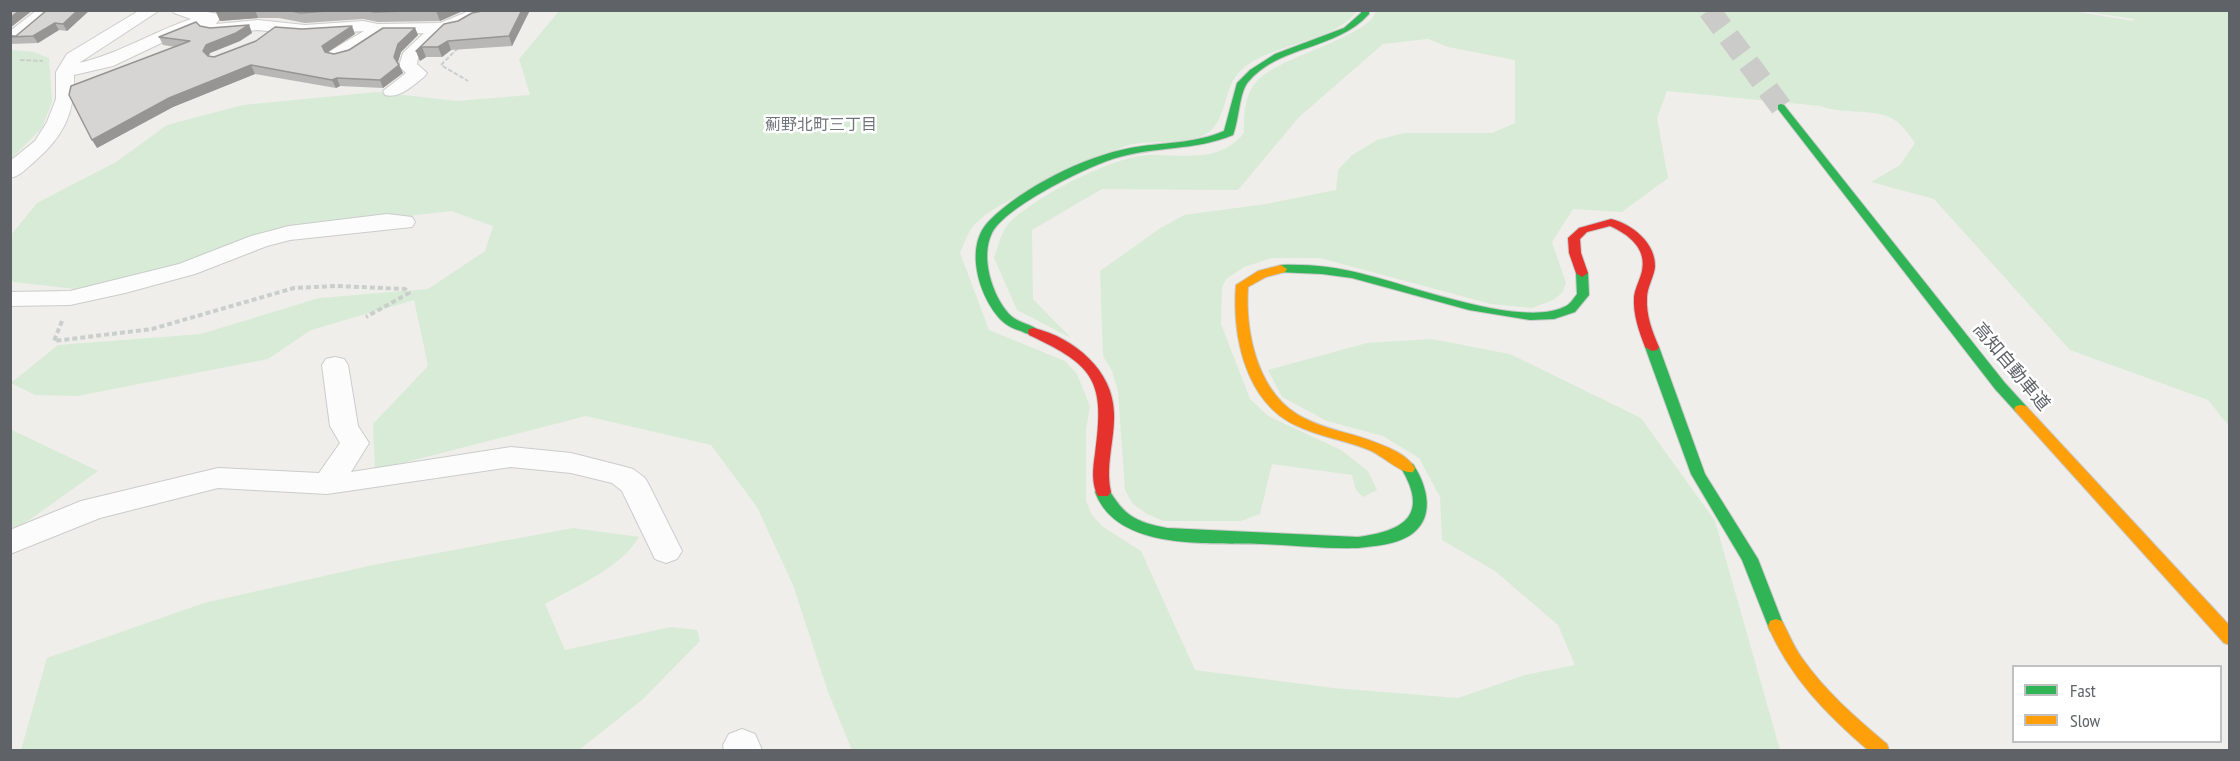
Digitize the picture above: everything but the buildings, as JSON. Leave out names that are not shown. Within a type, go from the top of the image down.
[{"type":"main road","points":[[1365,10],[1365,14],[1347,30],[1278,56],[1253,72],[1242,83],[1229,133],[1216,141],[1194,146],[1132,151],[1103,160],[1068,176],[1021,203],[985,233],[981,255],[984,274],[1005,319],[1087,360],[1101,379],[1108,406],[1099,477],[1104,500],[1126,522],[1158,533],[1364,543],[1391,539],[1407,531],[1420,519],[1421,504],[1419,486],[1410,468],[1378,448],[1287,413],[1273,404],[1264,391],[1242,340],[1239,306],[1242,285],[1258,275],[1281,269],[1314,270],[1361,277],[1491,313],[1541,317],[1556,315],[1573,308],[1582,298],[1585,284],[1572,250],[1574,238],[1583,230],[1611,222],[1630,231],[1643,245],[1649,265],[1641,293],[1641,318],[1698,474],[1750,559],[1781,640],[1811,682],[1846,720],[1880,750]]},
{"type":"main road","name":"高知自動車道","points":[[1781,107],[2000,386],[2229,638]]},
{"type":"street","points":[[14,37],[48,10]]},
{"type":"street","points":[[10,172],[42,145],[57,122],[65,99],[65,72],[73,58],[152,10]]},
{"type":"street","points":[[180,10],[206,20],[210,28],[214,29],[258,25],[305,30],[363,26],[378,29],[447,26],[476,22],[512,10]]},
{"type":"street","points":[[65,72],[107,62],[170,32],[245,10]]},
{"type":"street","points":[[256,41],[272,28],[309,15]]},
{"type":"street","points":[[392,91],[418,73],[408,66],[409,57],[447,26]]},
{"type":"street","points":[[336,55],[358,44],[378,29]]},
{"type":"street","points":[[10,299],[70,298],[125,286],[195,265],[274,236],[337,237],[404,222]]},
{"type":"street","points":[[195,265],[232,267]]},
{"type":"street","points":[[70,298],[84,302],[106,303],[133,297]]},
{"type":"street","points":[[327,484],[355,443],[344,426],[335,365]]},
{"type":"street","points":[[10,543],[92,509],[218,478],[327,484],[511,457],[572,464],[622,476],[633,485],[666,551]]},
{"type":"path","points":[[468,81],[441,65],[476,22]]},
{"type":"path","points":[[70,298],[54,342],[152,329],[294,288],[359,287],[405,289],[409,293],[366,317]]},
{"type":"green space","points":[[2066,10],[2133,21],[2134,19],[2083,11],[2229,11],[2229,426],[2208,400],[2070,350],[1934,199],[1871,182],[1900,165],[1915,143],[1902,126],[1890,117],[1820,106],[1667,91],[1657,118],[1668,178],[1622,212],[1573,209],[1552,242],[1566,283],[1562,293],[1553,300],[1532,308],[1491,304],[1320,258],[1272,258],[1244,267],[1226,279],[1222,287],[1221,324],[1250,399],[1268,416],[1341,450],[1368,471],[1377,490],[1363,497],[1356,490],[1352,475],[1272,464],[1260,514],[1241,521],[1164,521],[1147,514],[1133,504],[1125,490],[1118,391],[1112,371],[1103,356],[1100,271],[1159,229],[1184,215],[1266,204],[1336,190],[1338,170],[1352,155],[1377,140],[1404,133],[1492,133],[1515,123],[1515,60],[1448,47],[1428,39],[1383,44],[1299,117],[1238,190],[1102,189],[1032,230],[1033,299],[1071,338],[1017,310],[994,258],[1006,227],[1020,213],[1095,170],[1134,157],[1212,153],[1234,143],[1244,133],[1247,98],[1258,80],[1269,71],[1359,29],[1370,20],[1376,11]]},
{"type":"green space","points":[[559,11],[1357,11],[1333,30],[1268,54],[1253,61],[1240,71],[1230,86],[1218,121],[1206,134],[1188,140],[1139,143],[1123,147],[998,207],[975,224],[968,234],[960,253],[989,330],[1065,361],[1077,374],[1090,406],[1086,430],[1086,501],[1092,515],[1103,527],[1141,551],[1195,670],[1333,688],[1458,698],[1525,675],[1575,665],[1558,625],[1495,571],[1442,540],[1440,497],[1419,458],[1383,436],[1327,421],[1282,397],[1268,370],[1367,343],[1431,339],[1510,354],[1641,418],[1715,521],[1780,750],[852,750],[828,692],[793,585],[757,507],[711,445],[586,416],[375,470],[373,424],[428,366],[414,300],[311,330],[268,359],[77,396],[35,395],[11,383],[58,345],[201,334],[319,298],[428,289],[485,251],[493,226],[451,211],[332,225],[85,290],[13,282],[10,271],[11,235],[37,203],[116,162],[167,125],[243,105],[377,92],[457,101],[530,95],[519,59]]},
{"type":"green space","points":[[11,50],[34,52],[49,58],[52,101],[42,128],[11,159]]},
{"type":"green space","points":[[10,429],[98,471],[11,533],[10,533]]},
{"type":"green space","points":[[573,528],[639,537],[631,548],[609,568],[545,604],[565,650],[671,627],[697,630],[700,641],[642,700],[579,750],[21,750],[47,658],[204,603],[373,565]]},
{"type":"tunnel","points":[[1709,10],[1781,107]]},
{"type":"traffic: fast","points":[[1034,332],[1005,317],[998,308],[987,284],[982,245],[992,224],[1006,212],[1057,179],[1112,155],[1205,142],[1229,133],[1242,83],[1253,72],[1278,56],[1347,30],[1365,14],[1365,10]]},
{"type":"traffic: fast","points":[[1781,107],[2000,386],[2021,409]]},
{"type":"traffic: fast","points":[[1281,269],[1311,269],[1342,273],[1469,306],[1530,316],[1554,315],[1571,309],[1583,295],[1582,273]]},
{"type":"traffic: fast","points":[[1652,347],[1698,474],[1750,559],[1776,626]]},
{"type":"traffic: fast","points":[[1103,492],[1112,508],[1131,524],[1167,534],[1331,543],[1358,542],[1383,539],[1403,532],[1416,520],[1420,501],[1419,492],[1408,468]]},
{"type":"traffic: slow","points":[[1281,269],[1262,274],[1242,285],[1241,307],[1245,339],[1265,392],[1283,412],[1300,422],[1376,447],[1393,456],[1408,468]]},
{"type":"traffic: slow","points":[[2021,409],[2230,638]]},
{"type":"traffic: slow","points":[[1776,626],[1795,662],[1820,694],[1880,750]]},
{"type":"traffic: jam","points":[[1582,273],[1575,253],[1574,238],[1583,230],[1611,222],[1625,229],[1642,243],[1648,257],[1649,268],[1641,292],[1640,306],[1652,347]]},
{"type":"traffic: jam","points":[[1034,332],[1068,349],[1082,359],[1093,369],[1101,382],[1107,415],[1101,471],[1103,492]]},
{"type":"district","name":"薊野北町三丁目","points":[[821,125]]}]
